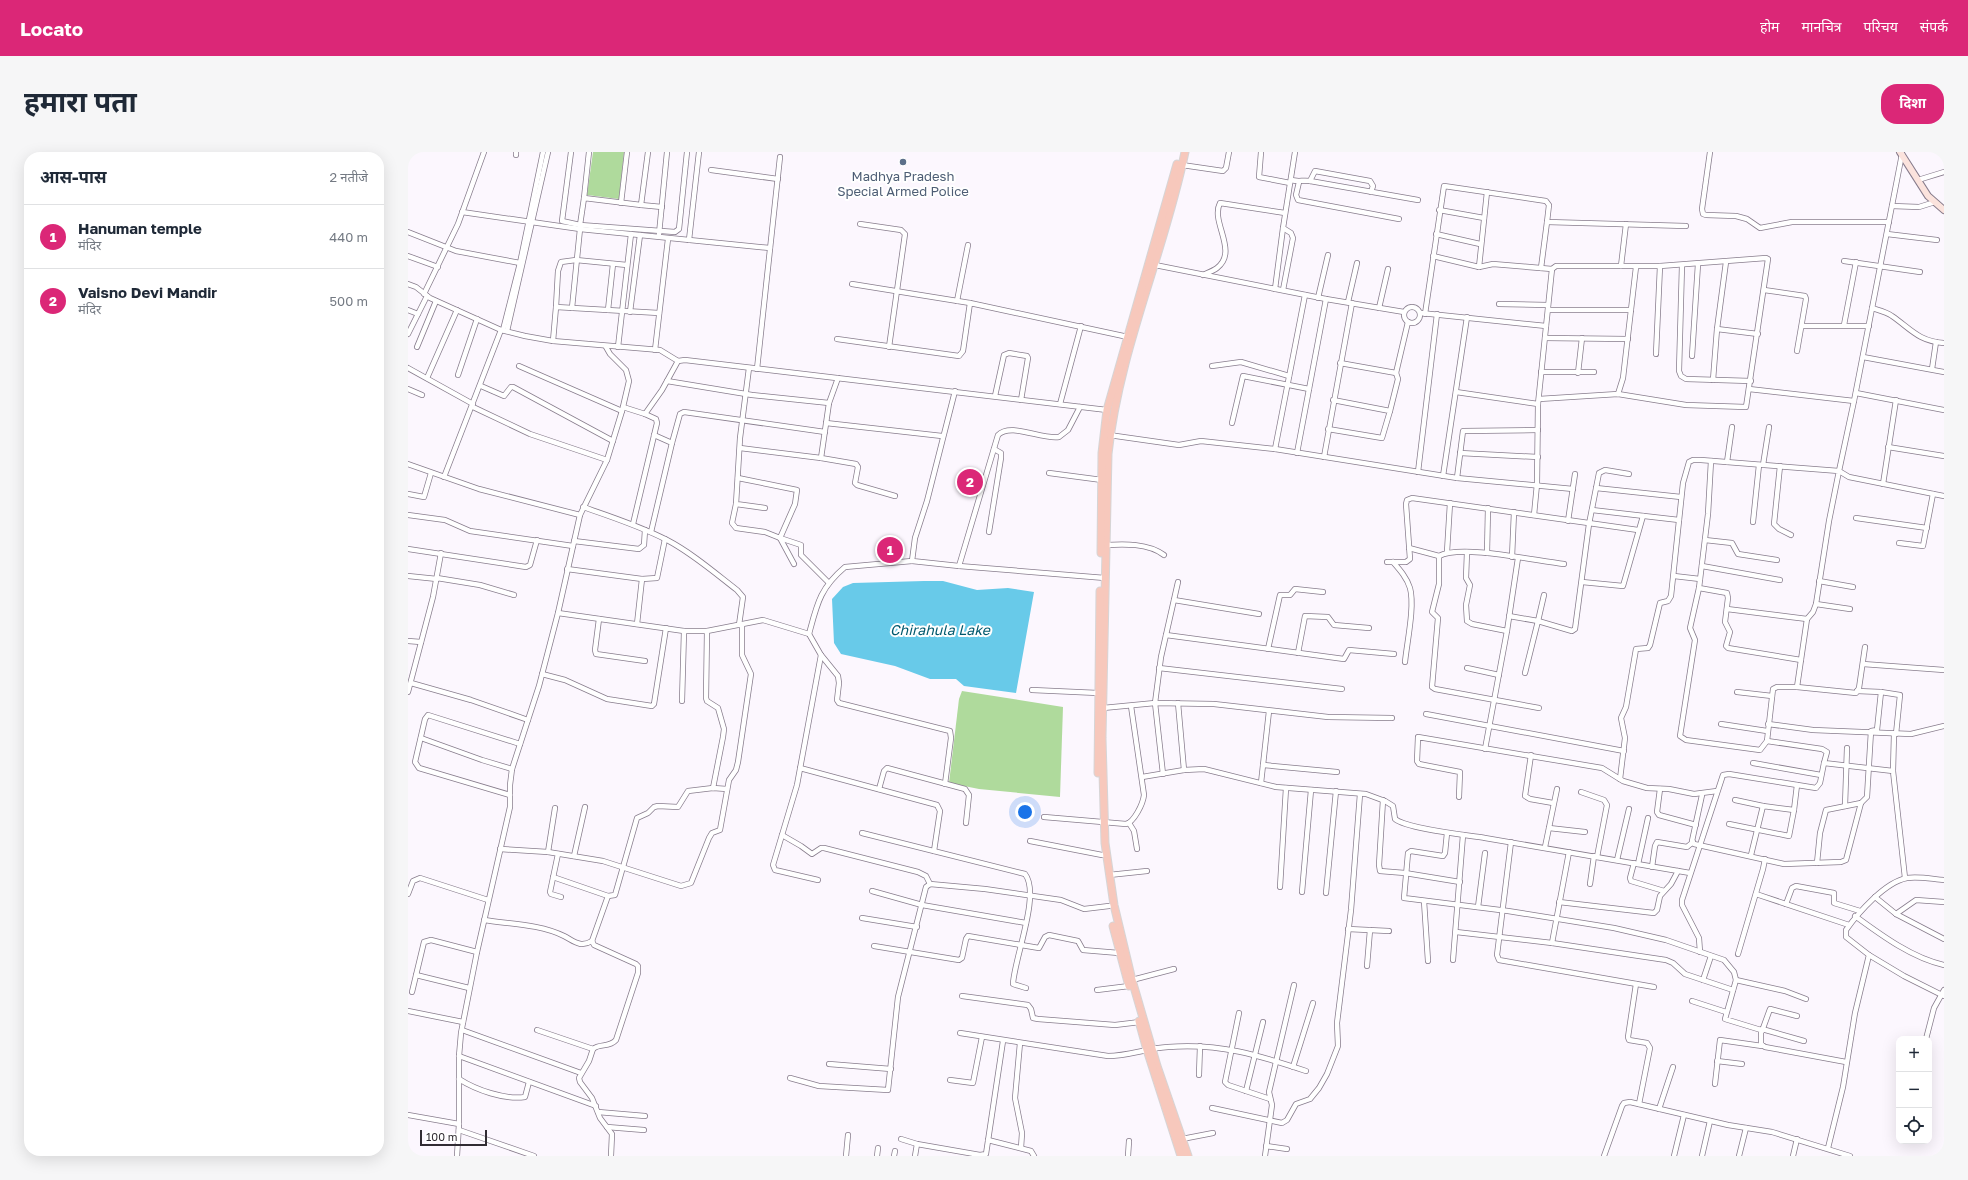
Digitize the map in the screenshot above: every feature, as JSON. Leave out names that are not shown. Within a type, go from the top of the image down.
[{"type":"main road","points":[[1180,152],[1162,222],[1107,410],[1106,545],[1103,578],[1098,693],[1102,855],[1109,906],[1119,953],[1131,983],[1181,1156]]},
{"type":"main road","points":[[1185,152],[1171,212],[1129,350],[1106,435],[1102,480],[1103,708],[1101,822],[1118,926],[1140,1022],[1188,1156]]},
{"type":"main road","points":[[1901,153],[1928,196],[1944,210]]},
{"type":"street","points":[[408,334],[462,212],[484,152]]},
{"type":"street","points":[[444,477],[504,330],[530,222],[543,152]]},
{"type":"street","points":[[504,330],[548,152]]},
{"type":"street","points":[[571,152],[562,221],[580,227],[640,235],[659,235],[678,231],[687,152]]},
{"type":"street","points":[[572,308],[576,260],[589,152]]},
{"type":"street","points":[[621,203],[627,152]]},
{"type":"street","points":[[640,205],[648,152]]},
{"type":"street","points":[[659,235],[668,152]]},
{"type":"street","points":[[689,240],[699,152]]},
{"type":"street","points":[[1182,165],[1223,171],[1226,168],[1229,152]]},
{"type":"street","points":[[1261,152],[1259,177],[1299,182],[1303,180],[1310,181],[1418,200]]},
{"type":"street","points":[[1275,289],[1295,152]]},
{"type":"street","points":[[1710,152],[1702,209],[1703,214],[1736,216],[1747,219],[1760,228],[1792,222],[1889,222]]},
{"type":"street","points":[[1797,688],[1808,619],[1816,604],[1839,471],[1887,234],[1901,153]]},
{"type":"street","points":[[757,369],[780,157]]},
{"type":"street","points":[[711,170],[778,179]]},
{"type":"street","points":[[1310,181],[1315,171],[1370,181],[1373,186],[1371,192]]},
{"type":"street","points":[[1918,180],[1944,172]]},
{"type":"street","points":[[1299,182],[1296,195],[1298,200],[1399,219]]},
{"type":"street","points":[[1542,268],[1549,205],[1546,201],[1444,186],[1423,314],[1416,322],[1408,322],[1404,318],[1404,312],[1413,306],[1423,314],[1437,314],[1546,326]]},
{"type":"street","points":[[1479,268],[1480,244],[1487,192]]},
{"type":"street","points":[[584,198],[662,207]]},
{"type":"street","points":[[1202,275],[1217,268],[1223,259],[1224,235],[1218,215],[1220,202],[1285,213]]},
{"type":"street","points":[[1892,206],[1919,207],[1935,202]]},
{"type":"street","points":[[1439,210],[1484,218]]},
{"type":"street","points":[[462,212],[530,222],[659,235],[668,239],[770,248]]},
{"type":"street","points":[[1547,222],[1686,226]]},
{"type":"street","points":[[860,224],[901,230],[905,234],[889,347]]},
{"type":"street","points":[[1621,266],[1626,224]]},
{"type":"street","points":[[1283,228],[1291,233],[1293,238],[1283,290]]},
{"type":"street","points":[[408,232],[456,250],[520,263]]},
{"type":"street","points":[[618,347],[631,234]]},
{"type":"street","points":[[1436,234],[1480,244]]},
{"type":"street","points":[[1887,234],[1937,240]]},
{"type":"street","points":[[630,312],[640,235]]},
{"type":"street","points":[[654,350],[668,239]]},
{"type":"street","points":[[957,301],[968,245]]},
{"type":"street","points":[[1318,298],[1328,255]]},
{"type":"street","points":[[408,256],[438,267]]},
{"type":"street","points":[[1432,256],[1479,268],[1493,264],[1552,269],[1556,266],[1636,267],[1698,264],[1768,258],[1747,405],[1744,408],[1686,405],[1618,394],[1539,401],[1456,392]]},
{"type":"street","points":[[553,340],[559,264],[564,261],[576,260],[627,265]]},
{"type":"street","points":[[1844,261],[1920,272]]},
{"type":"street","points":[[1713,380],[1717,329],[1726,262]]},
{"type":"street","points":[[1844,325],[1856,262]]},
{"type":"street","points":[[1324,457],[1357,263]]},
{"type":"street","points":[[608,310],[613,264]]},
{"type":"street","points":[[1692,356],[1698,264]]},
{"type":"street","points":[[1682,265],[1679,371],[1681,376],[1686,379],[1750,381]]},
{"type":"street","points":[[1155,266],[1318,298],[1404,312]]},
{"type":"street","points":[[1656,354],[1660,266]]},
{"type":"street","points":[[1618,394],[1623,378],[1636,267]]},
{"type":"street","points":[[1379,308],[1388,269]]},
{"type":"street","points":[[1534,515],[1537,484],[1539,401],[1552,269]]},
{"type":"street","points":[[408,284],[416,287],[436,301],[504,330],[525,336],[606,347],[660,350],[678,361],[685,360],[1107,410]]},
{"type":"street","points":[[852,284],[970,303],[1128,337]]},
{"type":"street","points":[[1764,290],[1805,296],[1806,301],[1797,351]]},
{"type":"street","points":[[1275,449],[1305,295]]},
{"type":"street","points":[[1297,453],[1326,299]]},
{"type":"street","points":[[417,347],[436,301]]},
{"type":"street","points":[[837,339],[959,356],[963,351],[970,303]]},
{"type":"street","points":[[1499,304],[1631,310]]},
{"type":"street","points":[[556,307],[659,313]]},
{"type":"street","points":[[1872,308],[1889,314],[1914,333],[1936,342],[1944,343]]},
{"type":"street","points":[[408,310],[418,314]]},
{"type":"street","points":[[427,378],[457,310]]},
{"type":"street","points":[[1418,472],[1437,314]]},
{"type":"street","points":[[1443,476],[1467,317]]},
{"type":"street","points":[[458,374],[478,319]]},
{"type":"street","points":[[1328,429],[1382,438],[1398,379],[1396,373],[1408,322]]},
{"type":"street","points":[[1060,404],[1081,326]]},
{"type":"street","points":[[1802,326],[1868,326]]},
{"type":"street","points":[[1717,329],[1758,334]]},
{"type":"street","points":[[1545,338],[1628,339]]},
{"type":"street","points":[[1578,373],[1582,338]]},
{"type":"street","points":[[1932,370],[1936,342]]},
{"type":"street","points":[[457,1156],[459,1130],[459,1056],[463,1022],[488,900],[510,806],[512,769],[542,674],[558,613],[580,515],[607,460],[623,409],[629,381],[628,375],[621,363],[610,354],[606,347]]},
{"type":"street","points":[[995,396],[1004,355],[1009,353],[1027,356],[1028,358],[1021,400]]},
{"type":"street","points":[[1863,357],[1944,372]]},
{"type":"street","points":[[645,414],[667,381],[678,361]]},
{"type":"street","points":[[1212,366],[1241,362],[1289,376]]},
{"type":"street","points":[[1340,363],[1396,373]]},
{"type":"street","points":[[519,366],[623,409],[645,414],[657,421],[633,524]]},
{"type":"street","points":[[408,368],[473,406],[530,434],[607,460]]},
{"type":"street","points":[[749,368],[742,420],[736,504],[732,523],[736,528],[765,532],[801,545],[801,555],[829,583]]},
{"type":"street","points":[[1542,372],[1594,372]]},
{"type":"street","points":[[1232,423],[1243,376],[1309,389]]},
{"type":"street","points":[[821,458],[829,403],[838,378]]},
{"type":"street","points":[[667,381],[745,393],[829,403]]},
{"type":"street","points":[[481,386],[504,396],[510,387],[513,388],[613,441]]},
{"type":"street","points":[[408,389],[422,395]]},
{"type":"street","points":[[1749,389],[1854,402]]},
{"type":"street","points":[[912,560],[915,538],[927,501],[942,436],[955,392]]},
{"type":"street","points":[[1856,392],[1944,410]]},
{"type":"street","points":[[1333,400],[1390,411]]},
{"type":"street","points":[[1882,484],[1896,400]]},
{"type":"street","points":[[959,566],[998,435],[1001,431],[1010,430],[1055,438],[1065,434],[1080,407]]},
{"type":"street","points":[[651,532],[672,443],[681,413],[825,432]]},
{"type":"street","points":[[826,423],[942,436]]},
{"type":"street","points":[[1727,462],[1732,427]]},
{"type":"street","points":[[1754,522],[1761,465],[1769,427]]},
{"type":"street","points":[[1457,478],[1462,434],[1465,430],[1538,430]]},
{"type":"street","points":[[654,435],[672,443]]},
{"type":"street","points":[[1106,435],[1179,445],[1201,441],[1275,449],[1457,478],[1537,484],[1573,489]]},
{"type":"street","points":[[1888,447],[1944,456]]},
{"type":"street","points":[[740,448],[856,464],[858,466],[855,483],[857,485],[895,496]]},
{"type":"street","points":[[989,532],[1001,458],[1001,453],[994,449]]},
{"type":"street","points":[[1460,453],[1538,457]]},
{"type":"street","points":[[1620,779],[1625,731],[1621,718],[1626,707],[1633,660],[1636,649],[1648,648],[1650,645],[1658,607],[1660,603],[1668,600],[1671,596],[1681,497],[1689,462],[1693,460],[1711,461],[1839,471],[1849,477],[1944,496]]},
{"type":"street","points":[[1711,461],[1702,566],[1699,588],[1690,628],[1695,640],[1680,736],[1686,740],[1760,750],[1767,741],[1772,696],[1775,687],[1849,693],[1857,691],[1881,692],[1900,695],[1895,734],[1893,771],[1905,878]]},
{"type":"street","points":[[408,464],[479,489],[580,515]]},
{"type":"street","points":[[1780,466],[1774,524],[1778,529],[1792,535]]},
{"type":"street","points":[[1509,616],[1538,621],[1574,630],[1589,524],[1599,473],[1602,470],[1629,474]]},
{"type":"street","points":[[1049,472],[1102,480]]},
{"type":"street","points":[[408,494],[424,497],[431,473]]},
{"type":"street","points":[[1568,521],[1575,474]]},
{"type":"street","points":[[738,478],[797,490],[795,504],[780,538]]},
{"type":"street","points":[[1596,488],[1681,497]]},
{"type":"street","points":[[1899,543],[1923,546],[1933,494]]},
{"type":"street","points":[[1387,562],[1409,561],[1410,548],[1407,500],[1412,498],[1638,530]]},
{"type":"street","points":[[1447,552],[1450,503]]},
{"type":"street","points":[[736,504],[765,508]]},
{"type":"street","points":[[500,849],[548,852],[603,861],[681,886],[689,885],[710,835],[720,830],[729,780],[736,770],[738,762],[750,683],[750,669],[742,655],[741,625],[744,601],[743,597],[737,590],[694,558],[665,539],[633,524],[583,508]]},
{"type":"street","points":[[1487,552],[1488,508]]},
{"type":"street","points":[[1592,510],[1679,520]]},
{"type":"street","points":[[1512,557],[1514,512]]},
{"type":"street","points":[[408,515],[445,520],[470,530],[537,540],[639,549],[644,545],[645,530]]},
{"type":"street","points":[[1582,582],[1623,586],[1643,516]]},
{"type":"street","points":[[1856,518],[1927,528]]},
{"type":"street","points":[[780,538],[794,564]]},
{"type":"street","points":[[567,569],[642,579],[657,578],[665,539]]},
{"type":"street","points":[[408,549],[526,567],[530,565],[537,540]]},
{"type":"street","points":[[1705,540],[1732,543],[1738,554],[1777,560]]},
{"type":"street","points":[[1106,545],[1136,545],[1158,551],[1164,555]]},
{"type":"street","points":[[1410,548],[1439,556],[1447,552],[1487,552],[1564,564]]},
{"type":"street","points":[[1467,552],[1466,578],[1470,585],[1466,605],[1467,621],[1472,624],[1507,631]]},
{"type":"street","points":[[408,692],[437,578],[441,553]]},
{"type":"street","points":[[1439,556],[1439,584],[1432,612],[1438,618],[1432,687],[1539,708]]},
{"type":"street","points":[[1485,749],[1507,631],[1518,558]]},
{"type":"street","points":[[809,634],[818,601],[829,583],[845,567],[912,560],[959,566],[1103,578]]},
{"type":"street","points":[[1393,562],[1407,580],[1410,588],[1409,632],[1405,662]]},
{"type":"street","points":[[1702,566],[1780,580]]},
{"type":"street","points":[[408,576],[437,578],[480,585],[514,596]]},
{"type":"street","points":[[1674,576],[1700,579]]},
{"type":"street","points":[[637,624],[642,579]]},
{"type":"street","points":[[1819,581],[1853,587]]},
{"type":"street","points":[[1163,774],[1155,703],[1159,668],[1178,582]]},
{"type":"street","points":[[1699,588],[1727,593],[1725,622],[1730,632],[1726,646],[1728,648],[1801,660]]},
{"type":"street","points":[[1268,649],[1280,595],[1290,595],[1295,589],[1323,592]]},
{"type":"street","points":[[1526,673],[1544,595]]},
{"type":"street","points":[[1174,600],[1259,614]]},
{"type":"street","points":[[1816,604],[1850,609]]},
{"type":"street","points":[[1727,609],[1808,619]]},
{"type":"street","points":[[558,613],[666,628],[707,631],[763,620],[809,634],[821,655],[838,676],[839,683],[837,700],[839,703],[950,731],[951,738],[945,784]]},
{"type":"street","points":[[1298,653],[1303,619],[1305,616],[1328,617],[1334,625],[1369,628]]},
{"type":"street","points":[[599,619],[595,650],[596,654],[646,660]]},
{"type":"street","points":[[542,674],[565,680],[607,699],[650,707],[654,704],[666,628]]},
{"type":"street","points":[[682,701],[684,630]]},
{"type":"street","points":[[707,631],[706,698],[707,701],[718,708],[724,729],[713,788]]},
{"type":"street","points":[[1166,636],[1344,659],[1347,651],[1349,650],[1394,654]]},
{"type":"street","points":[[408,641],[421,642]]},
{"type":"street","points":[[1857,691],[1865,648]]},
{"type":"street","points":[[818,880],[774,869],[772,865],[797,785],[821,655]]},
{"type":"street","points":[[1863,664],[1944,670]]},
{"type":"street","points":[[1159,668],[1342,690]]},
{"type":"street","points":[[1467,668],[1499,675]]},
{"type":"street","points":[[411,683],[470,700],[528,720]]},
{"type":"street","points":[[1032,690],[1098,693]]},
{"type":"street","points":[[1737,692],[1772,696]]},
{"type":"street","points":[[1870,733],[1871,730],[1876,730],[1881,692]]},
{"type":"street","points":[[1103,708],[1155,703],[1214,704],[1328,717],[1392,718]]},
{"type":"street","points":[[1178,703],[1184,770]]},
{"type":"street","points":[[1129,823],[1144,799],[1131,706]]},
{"type":"street","points":[[1261,783],[1269,711]]},
{"type":"street","points":[[1426,714],[1490,724],[1624,750]]},
{"type":"street","points":[[510,795],[419,768],[415,762],[428,715],[520,744]]},
{"type":"street","points":[[1721,724],[1767,731]]},
{"type":"street","points":[[1768,724],[1813,730],[1895,734],[1911,734],[1944,726]]},
{"type":"street","points":[[1693,842],[1700,845],[1789,864],[1840,862],[1846,860],[1861,803],[1867,797],[1870,733]]},
{"type":"street","points":[[1459,797],[1460,772],[1419,764],[1417,761],[1417,739],[1420,736],[1485,749],[1531,755],[1602,768],[1620,779],[1647,788],[1702,794],[1717,791]]},
{"type":"street","points":[[421,738],[512,769]]},
{"type":"street","points":[[1700,952],[1699,938],[1682,902],[1690,873],[1723,775],[1727,773],[1816,788],[1820,784],[1827,752],[1822,749],[1767,741]]},
{"type":"street","points":[[1845,806],[1847,748]]},
{"type":"street","points":[[1531,755],[1525,796],[1530,799],[1554,803]]},
{"type":"street","points":[[1753,763],[1821,776]]},
{"type":"street","points":[[1824,763],[1869,767],[1893,771]]},
{"type":"street","points":[[1263,765],[1337,772]]},
{"type":"street","points":[[800,768],[937,805],[940,811],[934,852]]},
{"type":"street","points":[[879,789],[884,771],[887,768],[968,791],[969,795],[966,823]]},
{"type":"street","points":[[1142,777],[1184,770],[1212,770],[1227,776],[1286,788],[1360,794],[1383,800],[1393,806],[1397,821],[1448,833],[1545,847],[1690,873]]},
{"type":"street","points":[[1730,824],[1789,836],[1797,785]]},
{"type":"street","points":[[553,877],[608,896],[615,896],[637,818],[658,806],[678,807],[688,791],[713,788],[727,789]]},
{"type":"street","points":[[1280,887],[1286,788]]},
{"type":"street","points":[[1545,847],[1557,789]]},
{"type":"street","points":[[1660,789],[1659,815],[1696,825]]},
{"type":"street","points":[[1302,892],[1311,790]]},
{"type":"street","points":[[1326,893],[1336,791]]},
{"type":"street","points":[[1580,792],[1604,800],[1608,805],[1590,884]]},
{"type":"street","points":[[1212,1108],[1280,1124],[1284,1122],[1296,1104],[1314,1096],[1327,1074],[1338,1046],[1338,1023],[1360,794]]},
{"type":"street","points":[[1652,867],[1657,842],[1687,848],[1693,842],[1702,794]]},
{"type":"street","points":[[1383,800],[1379,870],[1381,872],[1405,873],[1460,882]]},
{"type":"street","points":[[1735,800],[1763,806],[1794,810]]},
{"type":"street","points":[[1817,863],[1824,813],[1831,808],[1861,803]]},
{"type":"street","points":[[1751,855],[1763,806]]},
{"type":"street","points":[[574,856],[585,807]]},
{"type":"street","points":[[548,852],[555,808]]},
{"type":"street","points":[[1617,860],[1629,809]]},
{"type":"street","points":[[1044,817],[1129,823]]},
{"type":"street","points":[[1648,818],[1636,864],[1630,878],[1631,881],[1664,891]]},
{"type":"street","points":[[1129,823],[1134,831],[1137,848]]},
{"type":"street","points":[[1548,828],[1585,832]]},
{"type":"street","points":[[862,833],[1025,874],[1029,881],[1029,896],[1026,923],[1013,984],[1026,988]]},
{"type":"street","points":[[1448,833],[1444,855],[1410,852],[1408,854],[1405,873],[1404,898],[1502,910],[1614,928],[1651,936],[1726,961],[1735,974],[1736,980],[1725,1019],[1804,1041]]},
{"type":"street","points":[[782,835],[802,846],[812,854],[821,848],[824,848],[918,872],[926,876],[930,884]]},
{"type":"street","points":[[1453,960],[1463,835]]},
{"type":"street","points":[[1030,841],[1102,855]]},
{"type":"street","points":[[1511,842],[1497,955],[1500,961],[1654,987]]},
{"type":"street","points":[[1552,943],[1569,852]]},
{"type":"street","points":[[1478,907],[1485,853]]},
{"type":"street","points":[[558,854],[550,892],[551,894],[561,897]]},
{"type":"street","points":[[1738,954],[1765,858]]},
{"type":"street","points":[[1109,875],[1147,871]]},
{"type":"street","points":[[1559,902],[1652,914],[1657,910],[1660,896],[1671,884],[1678,871]]},
{"type":"street","points":[[1942,995],[1904,976],[1869,955],[1846,937],[1845,932],[1860,910],[1875,897],[1905,878],[1913,877],[1944,880]]},
{"type":"street","points":[[408,894],[413,881],[420,878],[488,900]]},
{"type":"street","points":[[790,1078],[819,1086],[886,1091],[889,1088],[898,997],[926,887],[930,884],[985,889],[1061,900],[1084,909],[1109,906]]},
{"type":"street","points":[[1786,904],[1792,888],[1796,886],[1834,893],[1834,903],[1860,910]]},
{"type":"street","points":[[872,891],[922,905],[1026,923]]},
{"type":"street","points":[[1756,894],[1849,925]]},
{"type":"street","points":[[484,920],[540,929],[562,936],[576,944],[584,944],[592,941],[608,896]]},
{"type":"street","points":[[1875,897],[1896,914],[1944,939]]},
{"type":"street","points":[[1896,914],[1916,900],[1944,902]]},
{"type":"street","points":[[1424,901],[1428,961]]},
{"type":"street","points":[[1855,916],[1904,948],[1932,962],[1944,965]]},
{"type":"street","points":[[862,918],[917,927]]},
{"type":"street","points":[[1348,929],[1389,931]]},
{"type":"street","points":[[1368,966],[1370,930]]},
{"type":"street","points":[[1456,932],[1552,943],[1666,960],[1673,963],[1685,974],[1733,990]]},
{"type":"street","points":[[874,946],[959,960],[962,958],[968,936],[1038,948],[1045,937],[1049,935],[1078,941],[1083,950],[1119,953]]},
{"type":"street","points":[[412,992],[421,948],[427,940],[477,952]]},
{"type":"street","points":[[592,941],[594,945],[636,964],[638,970],[616,1040],[610,1045],[599,1045],[593,1049],[589,1061],[581,1073],[580,1082],[592,1098],[598,1112],[612,1134],[611,1156]]},
{"type":"street","points":[[1828,1148],[1843,1087],[1846,1062],[1869,955]]},
{"type":"street","points":[[1703,980],[1711,956]]},
{"type":"street","points":[[1097,990],[1131,983],[1174,969]]},
{"type":"street","points":[[416,975],[469,988]]},
{"type":"street","points":[[1736,980],[1785,991],[1806,999]]},
{"type":"street","points":[[1636,984],[1628,1037],[1629,1040],[1647,1043],[1650,1048],[1639,1104]]},
{"type":"street","points":[[1265,1156],[1272,1105],[1269,1092],[1294,985]]},
{"type":"street","points":[[1927,1036],[1934,1008],[1944,990]]},
{"type":"street","points":[[962,996],[1028,1005],[1031,1009],[1033,1018],[1038,1019],[1115,1025],[1140,1022]]},
{"type":"street","points":[[1692,1001],[1726,1012]]},
{"type":"street","points":[[1293,1067],[1313,1003]]},
{"type":"street","points":[[1762,1046],[1762,1030],[1770,1009],[1797,1016]]},
{"type":"street","points":[[408,1012],[463,1022]]},
{"type":"street","points":[[1240,1013],[1224,1082],[1228,1085],[1270,1099]]},
{"type":"street","points":[[1246,1091],[1263,1022]]},
{"type":"street","points":[[462,1030],[581,1073]]},
{"type":"street","points":[[537,1030],[593,1049]]},
{"type":"street","points":[[960,1033],[1003,1041],[1064,1048],[1108,1056],[1149,1049],[1200,1046],[1231,1049],[1306,1071]]},
{"type":"street","points":[[950,1080],[973,1083],[982,1037]]},
{"type":"street","points":[[1715,1084],[1720,1040],[1762,1046],[1846,1062]]},
{"type":"street","points":[[901,1139],[917,1144],[983,1156],[987,1151],[1003,1041]]},
{"type":"street","points":[[1020,1043],[1015,1098],[1022,1133],[1020,1148]]},
{"type":"street","points":[[1199,1075],[1200,1046]]},
{"type":"street","points":[[459,1056],[596,1106]]},
{"type":"street","points":[[1717,1061],[1742,1064]]},
{"type":"street","points":[[829,1064],[891,1069]]},
{"type":"street","points":[[1659,1109],[1673,1067]]},
{"type":"street","points":[[459,1079],[470,1086],[505,1097],[525,1097],[529,1082]]},
{"type":"street","points":[[1604,1156],[1622,1106],[1627,1102],[1797,1139],[1850,1156]]},
{"type":"street","points":[[598,1112],[645,1116]]},
{"type":"street","points":[[408,1115],[459,1124]]},
{"type":"street","points":[[1674,1156],[1684,1115]]},
{"type":"street","points":[[1702,1156],[1710,1121]]},
{"type":"street","points":[[607,1127],[644,1130]]},
{"type":"street","points":[[1739,1156],[1746,1128]]},
{"type":"street","points":[[459,1130],[534,1156]]},
{"type":"street","points":[[1182,1139],[1213,1133]]},
{"type":"street","points":[[846,1156],[848,1135]]},
{"type":"street","points":[[1793,1156],[1797,1139]]},
{"type":"street","points":[[988,1140],[1033,1152],[1034,1156]]},
{"type":"street","points":[[1128,1156],[1129,1141]]},
{"type":"street","points":[[915,1156],[917,1144]]},
{"type":"street","points":[[1266,1146],[1287,1149]]},
{"type":"street","points":[[877,1156],[878,1148]]},
{"type":"green space","points":[[593,152],[624,152],[619,199],[587,195]]},
{"type":"green space","points":[[962,691],[1063,707],[1060,797],[979,789],[949,783],[959,699]]},
{"type":"water","name":"Chirahula Lake","points":[[943,581],[977,590],[1008,588],[1034,592],[1016,693],[964,686],[956,679],[930,679],[895,666],[841,654],[834,643],[832,599],[843,587],[853,583]]},
{"type":"place","name":"Madhya Pradesh Special Armed Police","points":[[903,162]]},
{"type":"place","name":"Vaisno Devi Mandir","points":[[970,482]]},
{"type":"place","name":"Hanuman temple","points":[[890,550]]}]
